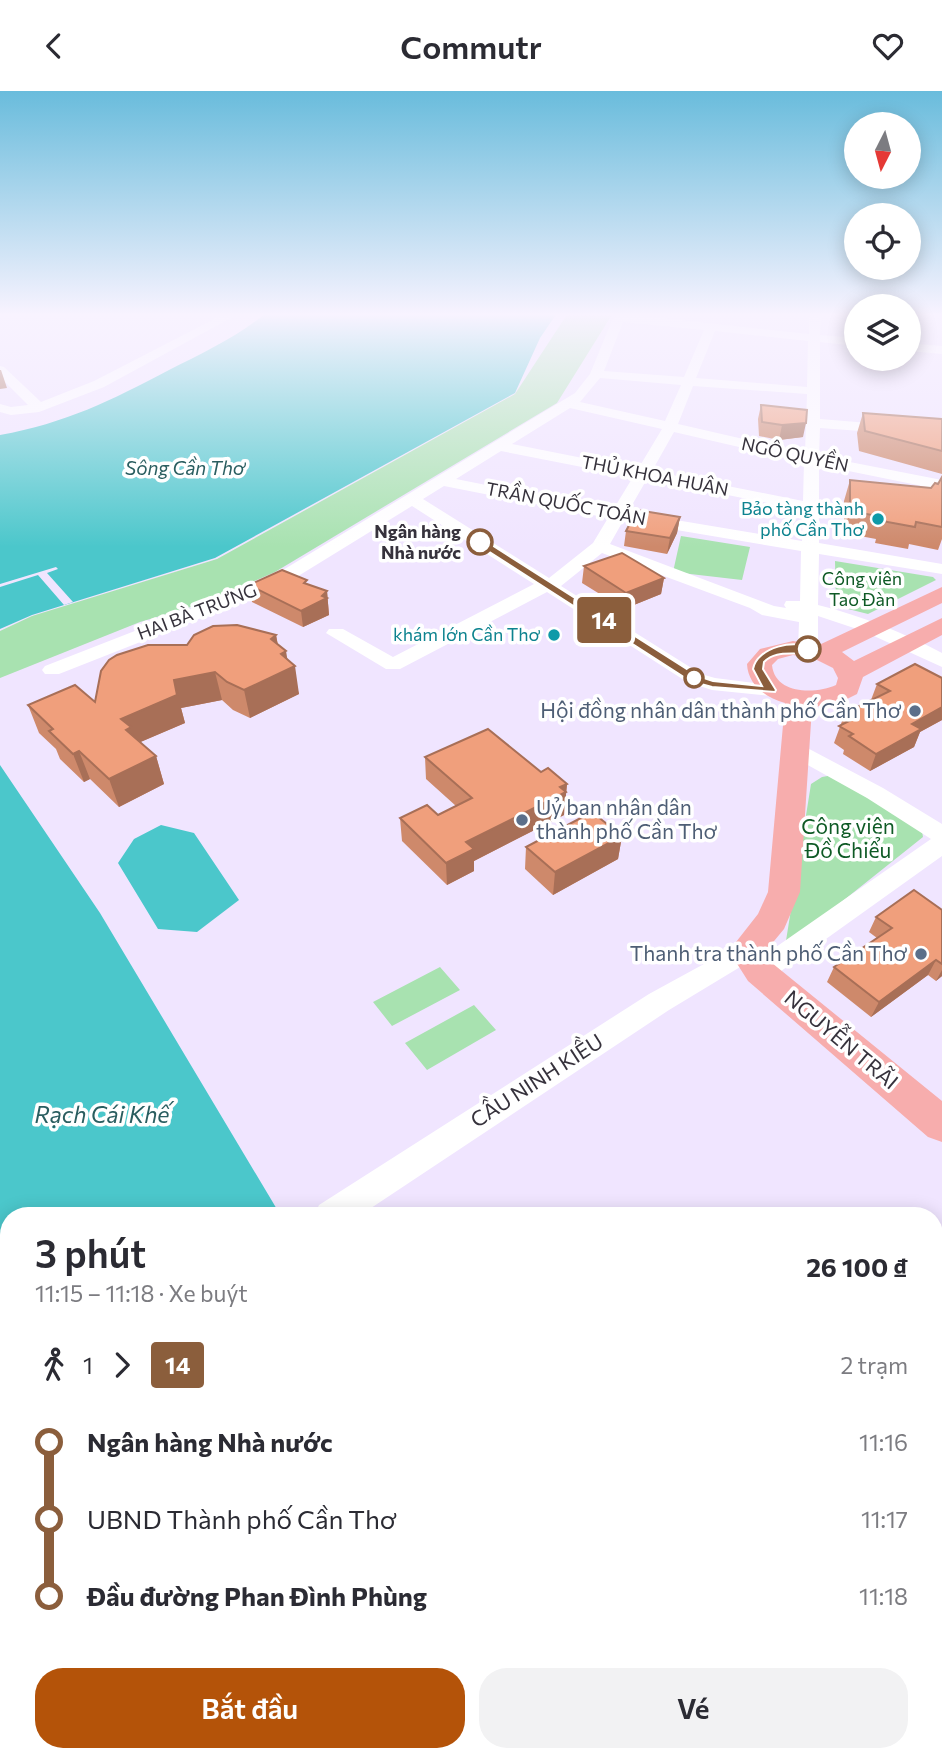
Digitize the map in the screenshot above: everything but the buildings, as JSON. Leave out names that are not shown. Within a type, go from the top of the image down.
[{"type":"main road","points":[[815,651],[874,627],[942,594]]},
{"type":"main road","points":[[851,673],[942,625]]},
{"type":"main road","points":[[778,650],[815,651],[845,665],[851,673],[852,681],[848,689],[840,695],[829,699],[799,698],[771,690],[761,678],[758,669],[766,654],[778,650]]},
{"type":"main road","points":[[753,961],[783,892],[799,698]]},
{"type":"main road","name":"NGUYỄN TRÃI","points":[[753,961],[942,1125]]},
{"type":"street","points":[[22,391],[39,408]]},
{"type":"street","points":[[0,408],[10,411],[39,408],[82,391]]},
{"type":"street","name":"HAI BÀ TRƯNG","points":[[52,670],[279,579],[499,446],[580,396],[584,391]]},
{"type":"street","points":[[337,633],[393,665],[540,588],[550,586],[600,546],[670,426],[686,391]]},
{"type":"street","points":[[813,391],[809,613],[815,651]]},
{"type":"street","name":"NGÔ QUYỀN","points":[[567,403],[812,459],[942,485]]},
{"type":"street","points":[[813,423],[942,433]]},
{"type":"street","name":"THỦ KHOA HUÂN","points":[[499,446],[811,507]]},
{"type":"street","name":"TRẦN QUỐC TOẢN","points":[[439,480],[617,515],[942,569]]},
{"type":"street","points":[[411,498],[694,678],[712,684],[771,690]]},
{"type":"street","points":[[600,546],[757,604],[769,611],[809,613],[874,627],[942,661]]},
{"type":"street","points":[[796,749],[875,793],[942,835]]},
{"type":"street","name":"CẦU NINH KIỀU","points":[[345,1207],[659,1002],[753,961],[942,844]]},
{"type":"green space","points":[[517,391],[564,391],[557,403],[275,572],[204,603],[140,622],[0,678],[0,631],[32,616],[217,559]]},
{"type":"green space","points":[[681,536],[750,547],[742,580],[673,572]]},
{"type":"green space","name":"Công viên Tao Đàn","points":[[835,561],[933,577],[936,580],[868,614],[836,606]]},
{"type":"green space","name":"Công viên Đồ Chiểu","points":[[833,775],[922,831],[923,837],[785,947],[811,784],[822,777]]},
{"type":"green space","points":[[440,967],[460,990],[392,1026],[373,1002]]},
{"type":"green space","points":[[474,1005],[496,1030],[427,1070],[405,1043]]},
{"type":"water","name":"Sông Cần Thơ","points":[[128,391],[516,391],[215,558],[32,615],[0,629],[0,435],[46,424]]},
{"type":"water","name":"Rạch Cái Khế","points":[[0,765],[100,913],[276,1207],[0,1207]]},
{"type":"water","points":[[161,825],[194,833],[239,900],[197,932],[158,929],[118,863],[134,839]]},
{"type":"pier","points":[[56,567],[58,569],[47,573],[73,602],[64,605],[38,575],[0,587],[0,584]]},
{"type":"bus line","name":"14","points":[[480,542],[694,678],[712,684],[771,690],[761,678],[758,669],[766,654],[793,648],[808,649]]},
{"type":"place","name":"Bảo tàng thành phố Cần Thơ","points":[[878,519]]},
{"type":"place","name":"Ngân hàng Nhà nước","points":[[480,542]]},
{"type":"place","name":"khám lớn Cần Thơ","points":[[554,635]]},
{"type":"place","name":"Hội đồng nhân dân thành phố Cần Thơ","points":[[915,711]]},
{"type":"place","name":"Uỷ ban nhân dân thành phố Cần Thơ","points":[[522,820]]},
{"type":"place","name":"Thanh tra thành phố Cần Thơ","points":[[921,954]]}]
